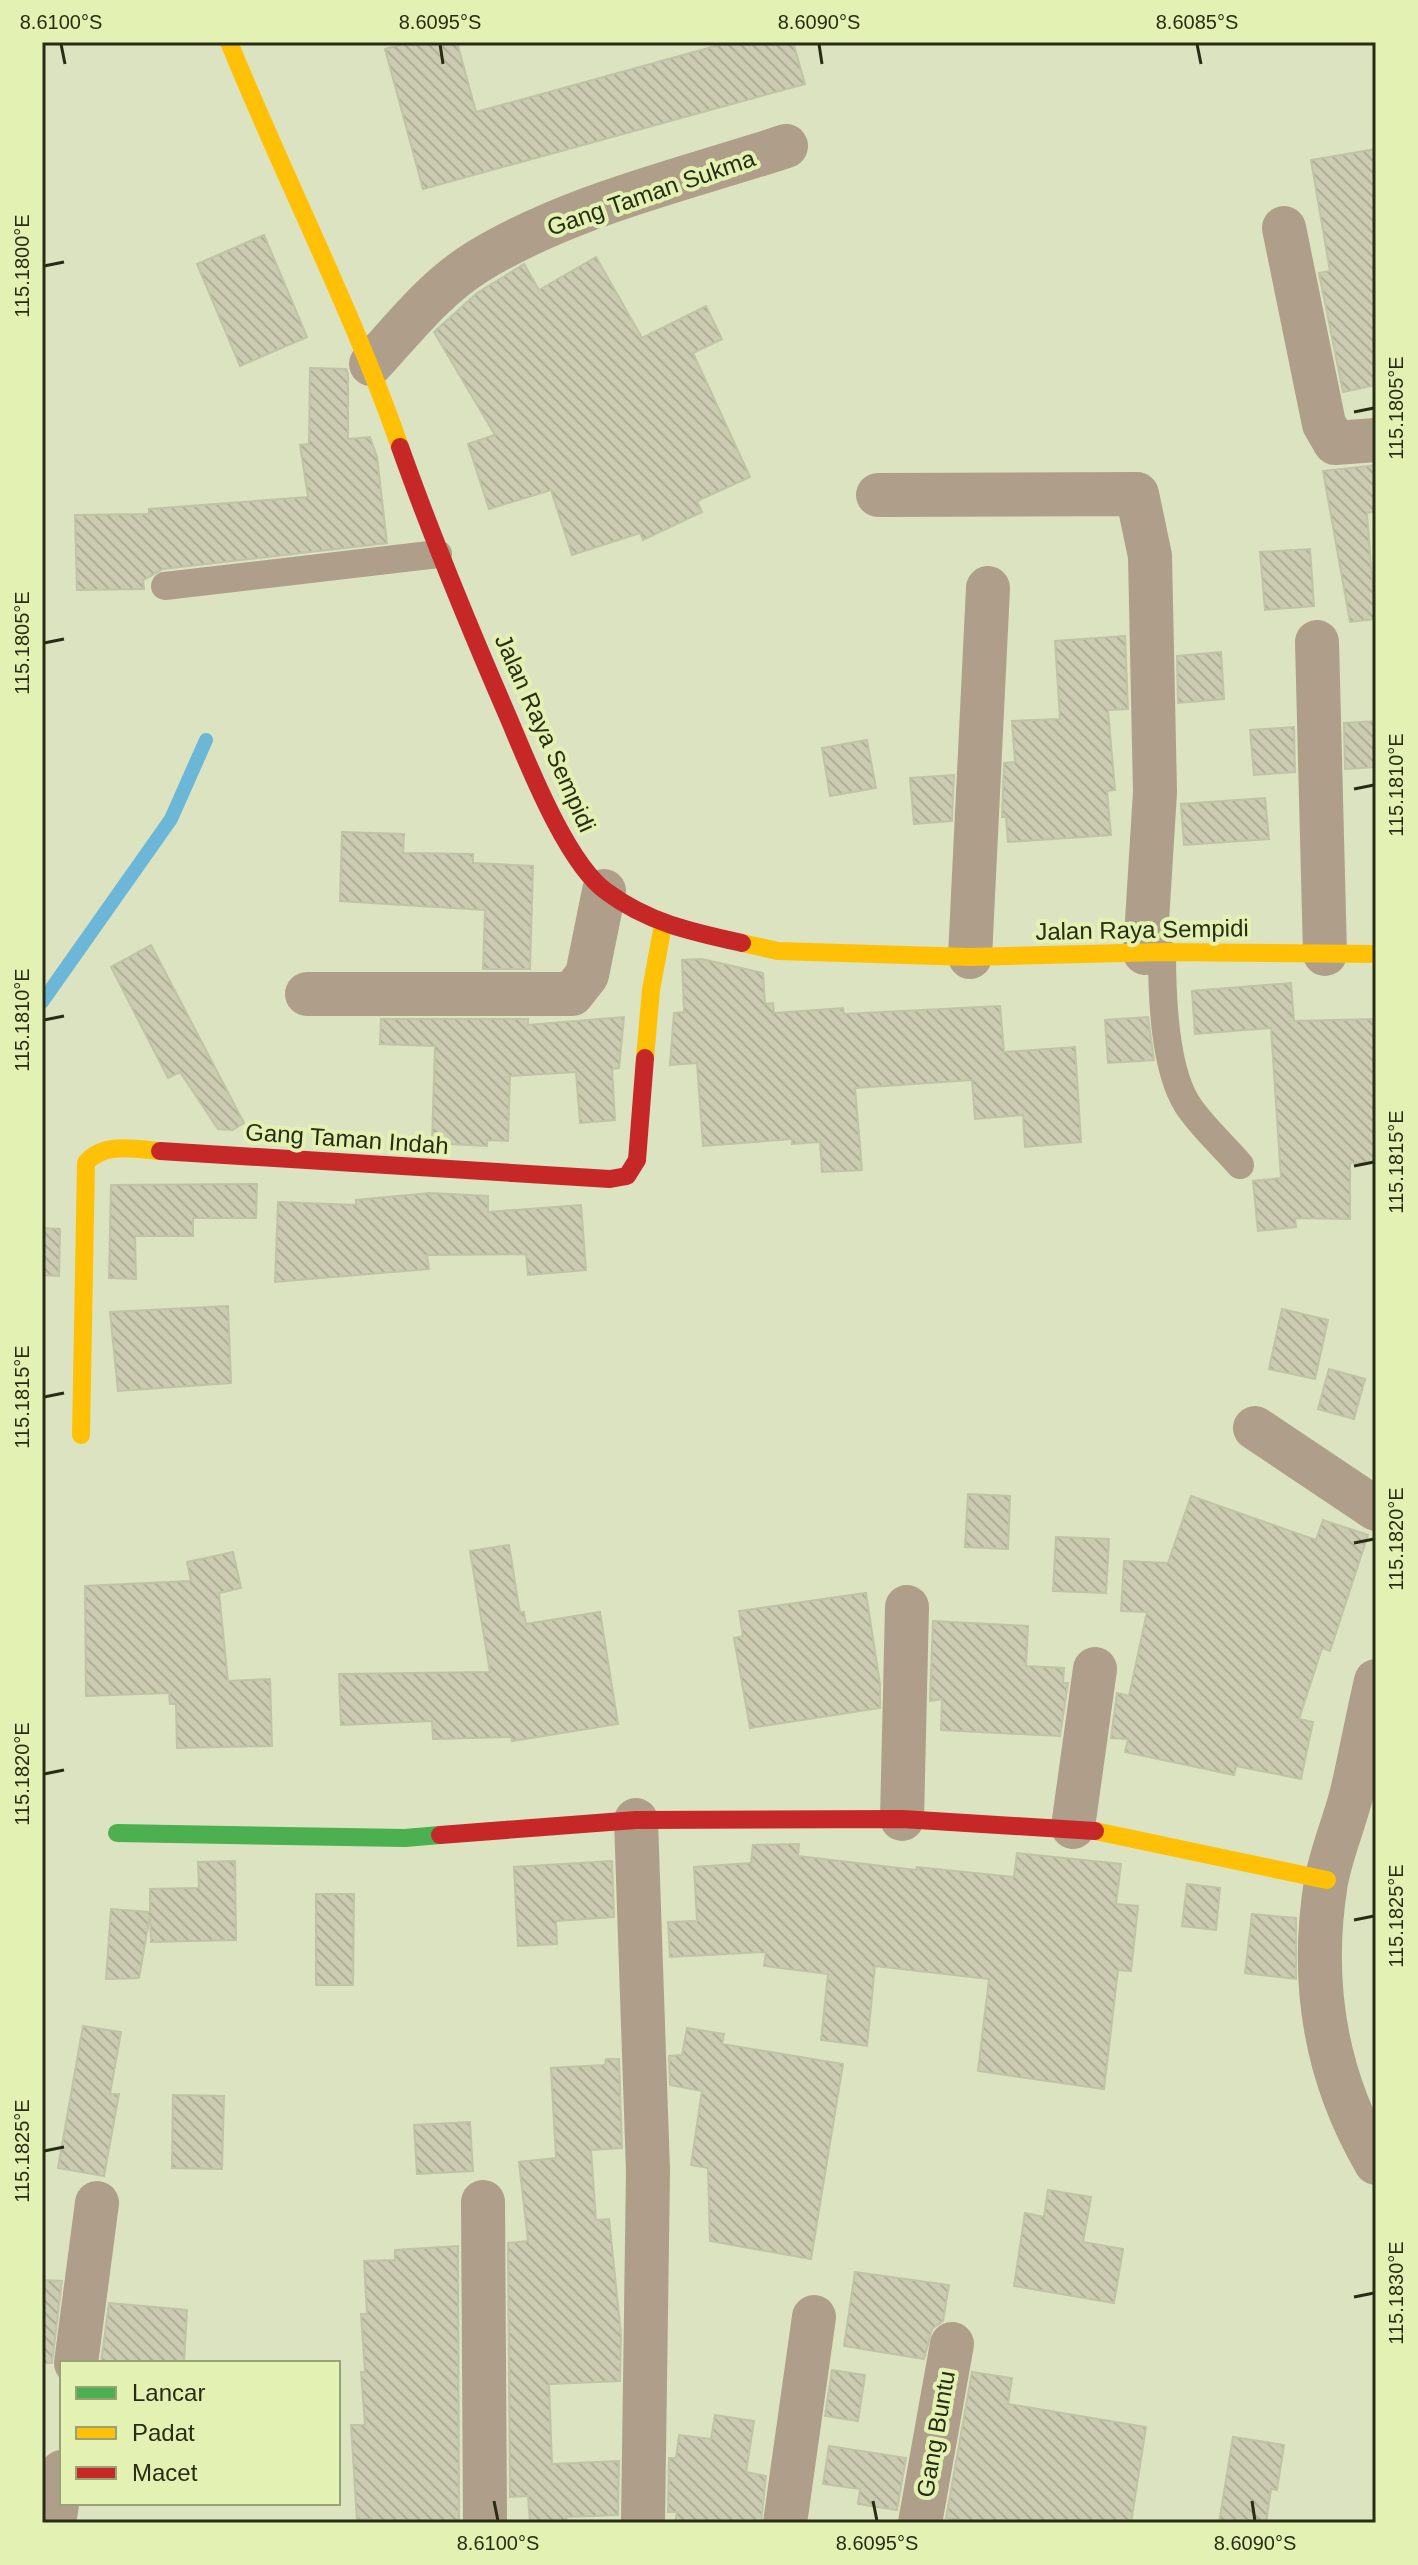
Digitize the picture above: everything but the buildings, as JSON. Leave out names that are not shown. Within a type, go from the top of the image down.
[{"type":"street","name":"Jalan Raya Sempidi","points":[[229,42],[323,263],[371,364],[438,554],[536,782],[568,845],[604,891],[663,925],[778,951],[970,957],[1154,953],[1376,954]]},
{"type":"street","name":"Gang Taman Sukma","points":[[371,364],[427,302],[476,263],[567,217],[786,146]]},
{"type":"street","points":[[1284,228],[1324,424],[1335,443],[1376,440]]},
{"type":"street","points":[[878,495],[1137,494],[1150,556],[1155,792],[1154,953]]},
{"type":"street","points":[[970,957],[988,588]]},
{"type":"street","points":[[1317,642],[1325,954]]},
{"type":"street","points":[[307,994],[572,994],[587,975],[604,891]]},
{"type":"street","name":"Gang Taman Indah","points":[[81,1435],[86,1163],[94,1153],[118,1148],[620,1178],[634,1169],[637,1160],[651,990],[663,925]]},
{"type":"street","points":[[1255,1428],[1376,1509]]},
{"type":"street","points":[[902,1819],[907,1607]]},
{"type":"street","points":[[1073,1827],[1095,1669]]},
{"type":"street","points":[[1376,1681],[1368,1751],[1327,1880],[1320,1982],[1323,2023],[1347,2110],[1376,2163]]},
{"type":"street","points":[[117,1833],[405,1838],[636,1820],[902,1819],[1073,1827],[1146,1839],[1327,1880]]},
{"type":"street","points":[[636,1820],[648,2171],[643,2523]]},
{"type":"street","points":[[483,2202],[485,2523]]},
{"type":"street","points":[[76,2361],[97,2203]]},
{"type":"street","points":[[785,2523],[814,2317]]},
{"type":"street","name":"Gang Buntu","points":[[920,2523],[952,2344]]},
{"type":"street","points":[[54,2523],[60,2485]]},
{"type":"lane","points":[[165,586],[438,554]]},
{"type":"lane","points":[[1154,953],[1166,1026],[1186,1103],[1240,1165]]},
{"type":"waterway","points":[[42,1002],[171,819],[206,740]]},
{"type":"traffic: fast","points":[[117,1833],[405,1838],[440,1835]]},
{"type":"traffic: slow","points":[[229,42],[361,345],[400,447]]},
{"type":"traffic: slow","points":[[645,1058],[651,990],[663,925]]},
{"type":"traffic: slow","points":[[742,943],[778,951],[970,957],[1162,952],[1376,954]]},
{"type":"traffic: slow","points":[[81,1435],[86,1163],[93,1156],[110,1149],[160,1151]]},
{"type":"traffic: slow","points":[[1095,1831],[1327,1880]]},
{"type":"traffic: jam","points":[[400,447],[452,584],[527,761],[550,812],[577,859],[607,892],[639,912],[688,930],[742,943]]},
{"type":"traffic: jam","points":[[160,1151],[610,1179],[627,1176],[637,1160],[645,1058]]},
{"type":"traffic: jam","points":[[440,1835],[636,1820],[902,1819],[1095,1831]]}]
